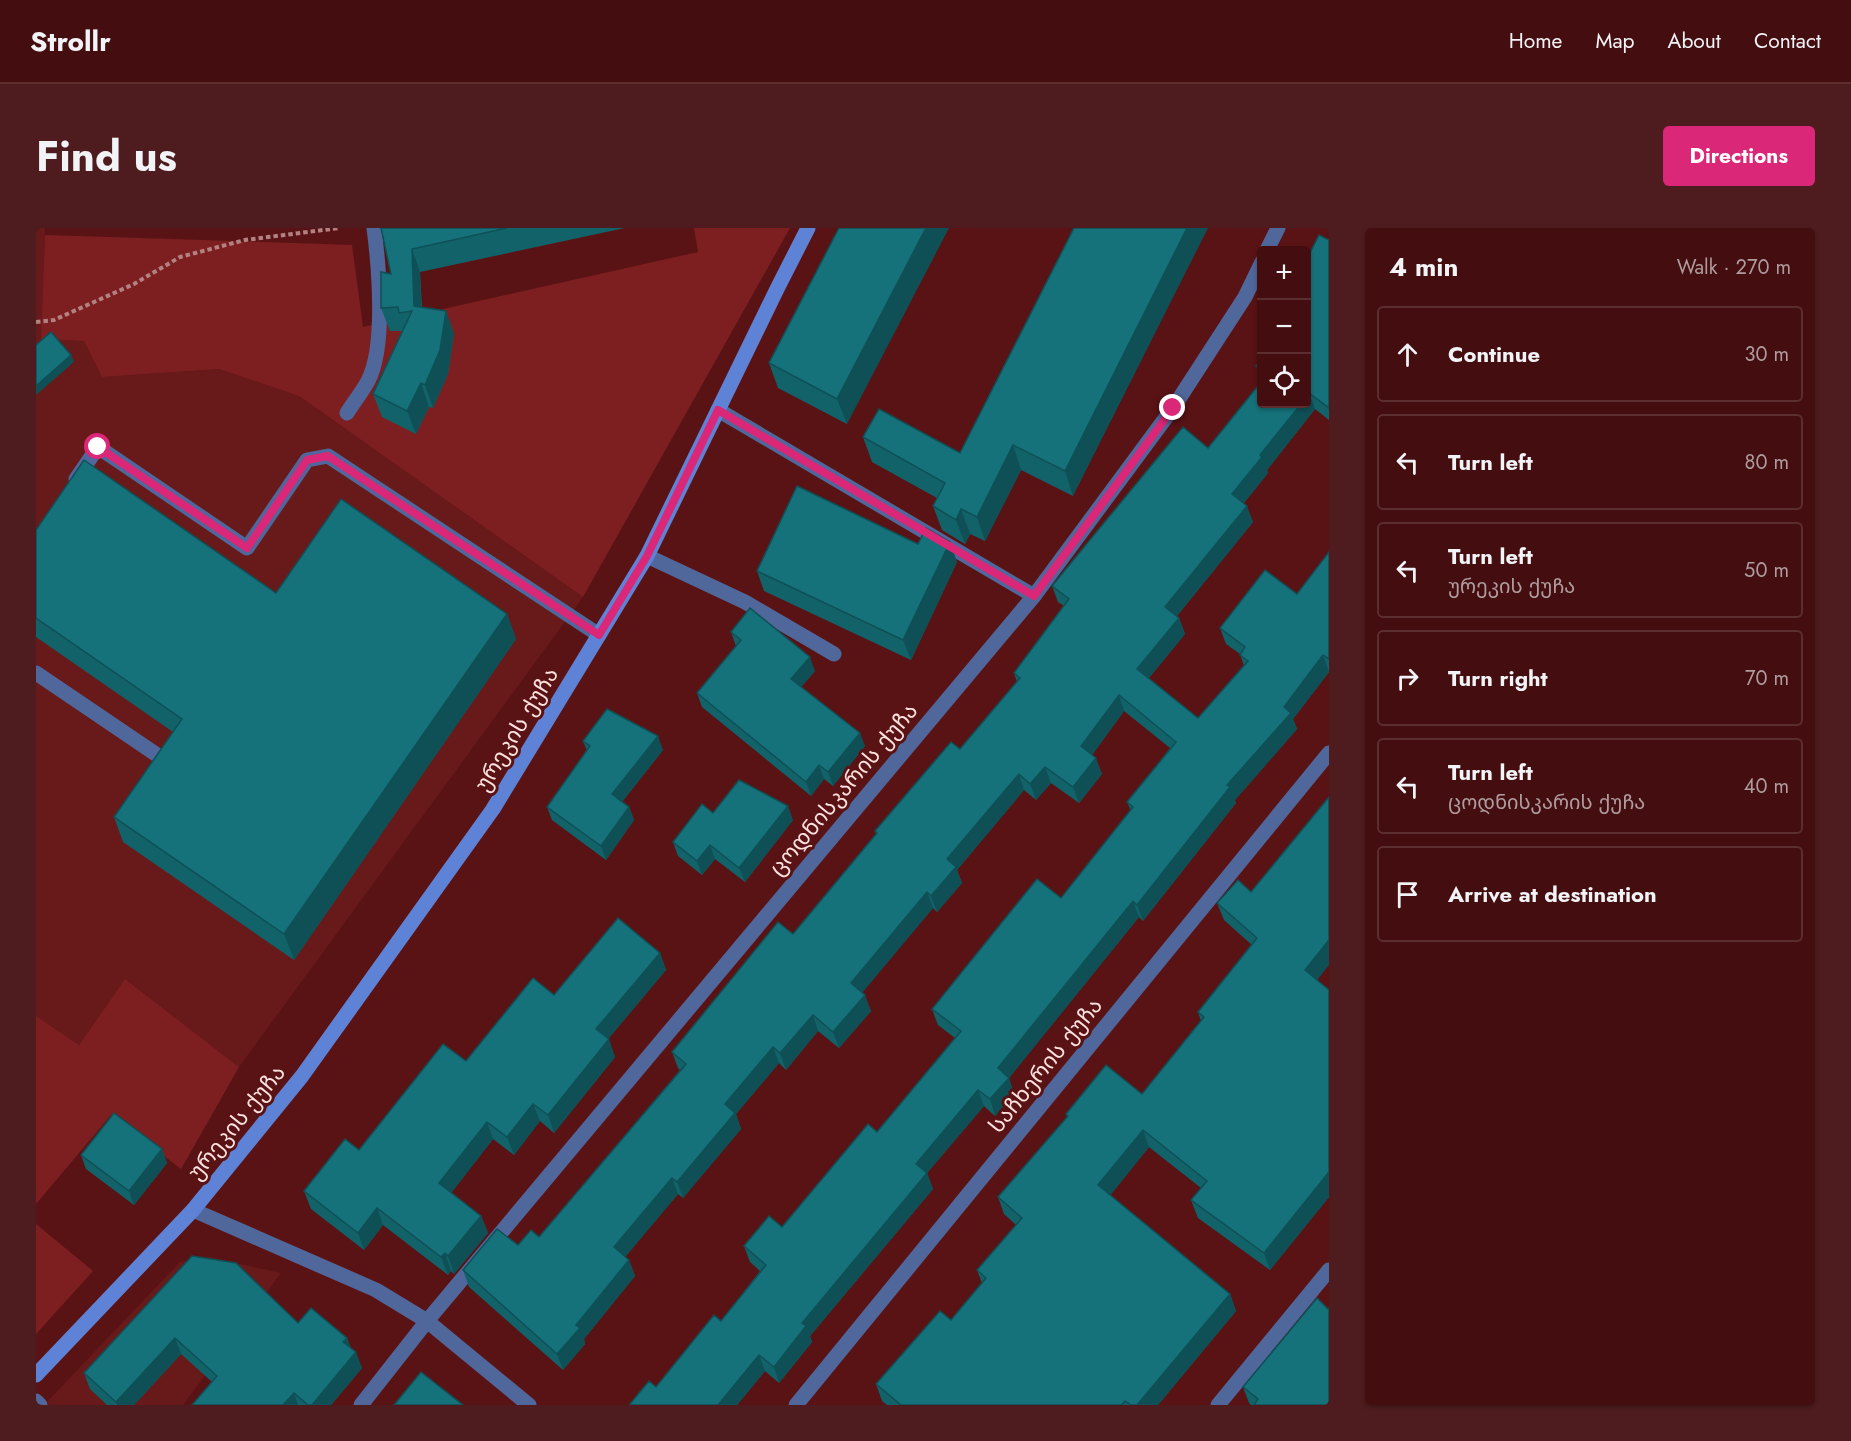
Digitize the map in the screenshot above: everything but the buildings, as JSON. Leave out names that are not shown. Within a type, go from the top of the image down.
[{"type":"street","points":[[347,412],[369,380],[380,337],[374,228]]},
{"type":"street","name":"ურეკის ქუჩა","points":[[36,1376],[193,1210],[302,1076],[493,809],[647,556],[808,228]]},
{"type":"street","points":[[1269,246],[1278,228]]},
{"type":"street","name":"ცოდნისკარის ქუჩა","points":[[361,1405],[427,1321],[1034,596],[1173,408],[1245,297],[1257,272]]},
{"type":"street","points":[[718,410],[1034,596]]},
{"type":"street","points":[[67,492],[98,447],[247,548],[307,460],[328,456],[599,635]]},
{"type":"street","points":[[647,556],[745,602],[834,654]]},
{"type":"street","points":[[36,674],[163,759]]},
{"type":"street","name":"საჩხერის ქუჩა","points":[[796,1405],[1329,753]]},
{"type":"street","points":[[193,1210],[376,1290],[427,1321],[529,1405]]},
{"type":"street","points":[[1218,1405],[1329,1270]]},
{"type":"street","points":[[36,1401],[40,1405]]},
{"type":"path","points":[[36,322],[54,320],[134,284],[180,257],[245,240],[339,228]]},
{"type":"shaded area","points":[[36,228],[45,228],[42,339],[84,341],[102,377],[219,369],[299,396],[583,597],[239,1067],[125,979],[79,1045],[36,1016]]},
{"type":"shaded area","points":[[694,228],[790,228],[583,597],[299,396],[219,369],[102,377],[84,341],[41,339],[45,235],[352,245],[363,327],[698,252]]},
{"type":"shaded area","points":[[125,979],[239,1067],[181,1169],[111,1115],[36,1204],[36,1016],[79,1045]]},
{"type":"shaded area","points":[[36,1224],[93,1271],[36,1334]]},
{"type":"shaded area","points":[[209,1257],[281,1273],[183,1405],[44,1405],[180,1262]]},
{"type":"route","points":[[98,447],[247,548],[307,460],[328,456],[599,635],[647,556],[718,410],[1034,596],[1173,408]]}]
